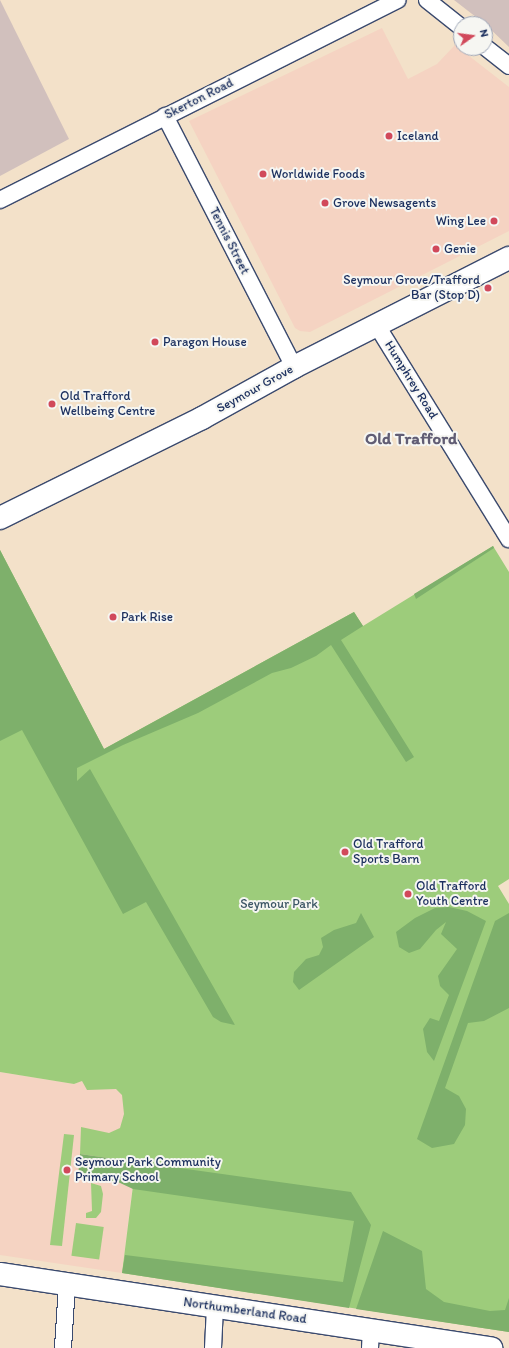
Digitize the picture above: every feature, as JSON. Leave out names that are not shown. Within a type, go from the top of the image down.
[{"type":"main road","name":"Seymour Grove","points":[[0,518],[202,418],[294,366],[509,258]]},
{"type":"main road","name":"Northumberland Road","points":[[0,1274],[216,1307],[370,1338],[491,1348]]},
{"type":"street","name":"Skerton Road","points":[[0,200],[398,0]]},
{"type":"street","points":[[427,0],[453,21]]},
{"type":"street","points":[[493,53],[509,66]]},
{"type":"street","name":"Tennis Street","points":[[165,116],[294,366]]},
{"type":"street","name":"Humphrey Road","points":[[376,324],[509,539]]},
{"type":"street","points":[[63,1348],[67,1284]]},
{"type":"street","points":[[213,1348],[216,1307]]},
{"type":"shaded area","points":[[0,0],[69,139],[0,176]]},
{"type":"shaded area","points":[[454,0],[509,0],[509,47],[493,32],[493,16],[475,16]]},
{"type":"shaded area","points":[[382,28],[408,79],[437,64],[453,47],[453,56],[469,56],[509,87],[509,231],[310,332],[300,331],[295,328],[189,121]]},
{"type":"shaded area","name":"Seymour Park Community Primary School","points":[[127,1063],[138,1144],[122,1273],[0,1255],[0,1072],[74,1084]]},
{"type":"green space","name":"Seymour Park","points":[[493,546],[509,572],[509,879],[498,886],[509,904],[509,1332],[122,1273],[136,1162],[80,1154],[81,1127],[109,1133],[120,1128],[124,1114],[122,1095],[116,1089],[87,1090],[82,1081],[74,1084],[0,1072],[0,550],[104,749],[354,612],[363,626]]},
{"type":"green space","points":[[493,546],[494,548],[416,599],[414,594]]},
{"type":"green space","points":[[0,550],[104,749],[354,612],[363,626],[341,640],[414,757],[406,762],[331,645],[316,656],[291,668],[272,673],[198,713],[123,745],[77,768],[77,781],[90,769],[235,1025],[221,1022],[213,1017],[146,902],[123,914],[22,730],[0,741]]},
{"type":"green space","points":[[449,907],[467,911],[486,921],[434,1061],[427,1052],[423,1029],[430,1018],[439,1021],[449,995],[440,986],[438,976],[457,949],[441,934],[446,922],[436,930],[420,949],[409,953],[399,947],[396,932],[415,918],[435,908]]},
{"type":"green space","points":[[361,913],[374,937],[299,990],[293,982],[294,972],[306,959],[319,955],[323,947],[321,938],[334,930],[356,923]]},
{"type":"green space","points":[[509,913],[509,1008],[484,1021],[468,1023],[445,1088],[459,1096],[466,1109],[465,1125],[454,1144],[432,1148],[417,1139],[495,921]]},
{"type":"green space","points":[[64,1134],[74,1135],[62,1246],[50,1245]]},
{"type":"green space","points":[[80,1154],[351,1192],[371,1225],[349,1308],[122,1273],[125,1255],[343,1282],[354,1221],[133,1189],[118,1182],[78,1177]]},
{"type":"green space","points":[[91,1183],[101,1186],[103,1194],[101,1212],[96,1218],[86,1218],[86,1213],[92,1211]]},
{"type":"green space","points":[[76,1223],[104,1227],[99,1260],[71,1256]]},
{"type":"green space","points":[[383,1231],[422,1251],[426,1289],[444,1302],[490,1311],[505,1310],[509,1298],[509,1332],[356,1309]]},
{"type":"place","name":"Iceland","points":[[389,136]]},
{"type":"place","name":"Worldwide Foods","points":[[263,174]]},
{"type":"place","name":"Grove Newsagents","points":[[325,203]]},
{"type":"place","name":"Wing Lee","points":[[494,221]]},
{"type":"place","name":"Genie","points":[[436,249]]},
{"type":"place","name":"Seymour Grove/Trafford Bar (Stop D)","points":[[488,288]]},
{"type":"place","name":"Paragon House","points":[[155,342]]},
{"type":"place","name":"Old Trafford Wellbeing Centre","points":[[52,404]]},
{"type":"place","name":"Park Rise","points":[[113,617]]},
{"type":"place","name":"Old Trafford Sports Barn","points":[[345,852]]},
{"type":"place","name":"Old Trafford Youth Centre","points":[[408,894]]},
{"type":"place","name":"Seymour Park Community Primary School","points":[[67,1170]]},
{"type":"district","name":"Old Trafford","points":[[411,439]]}]
